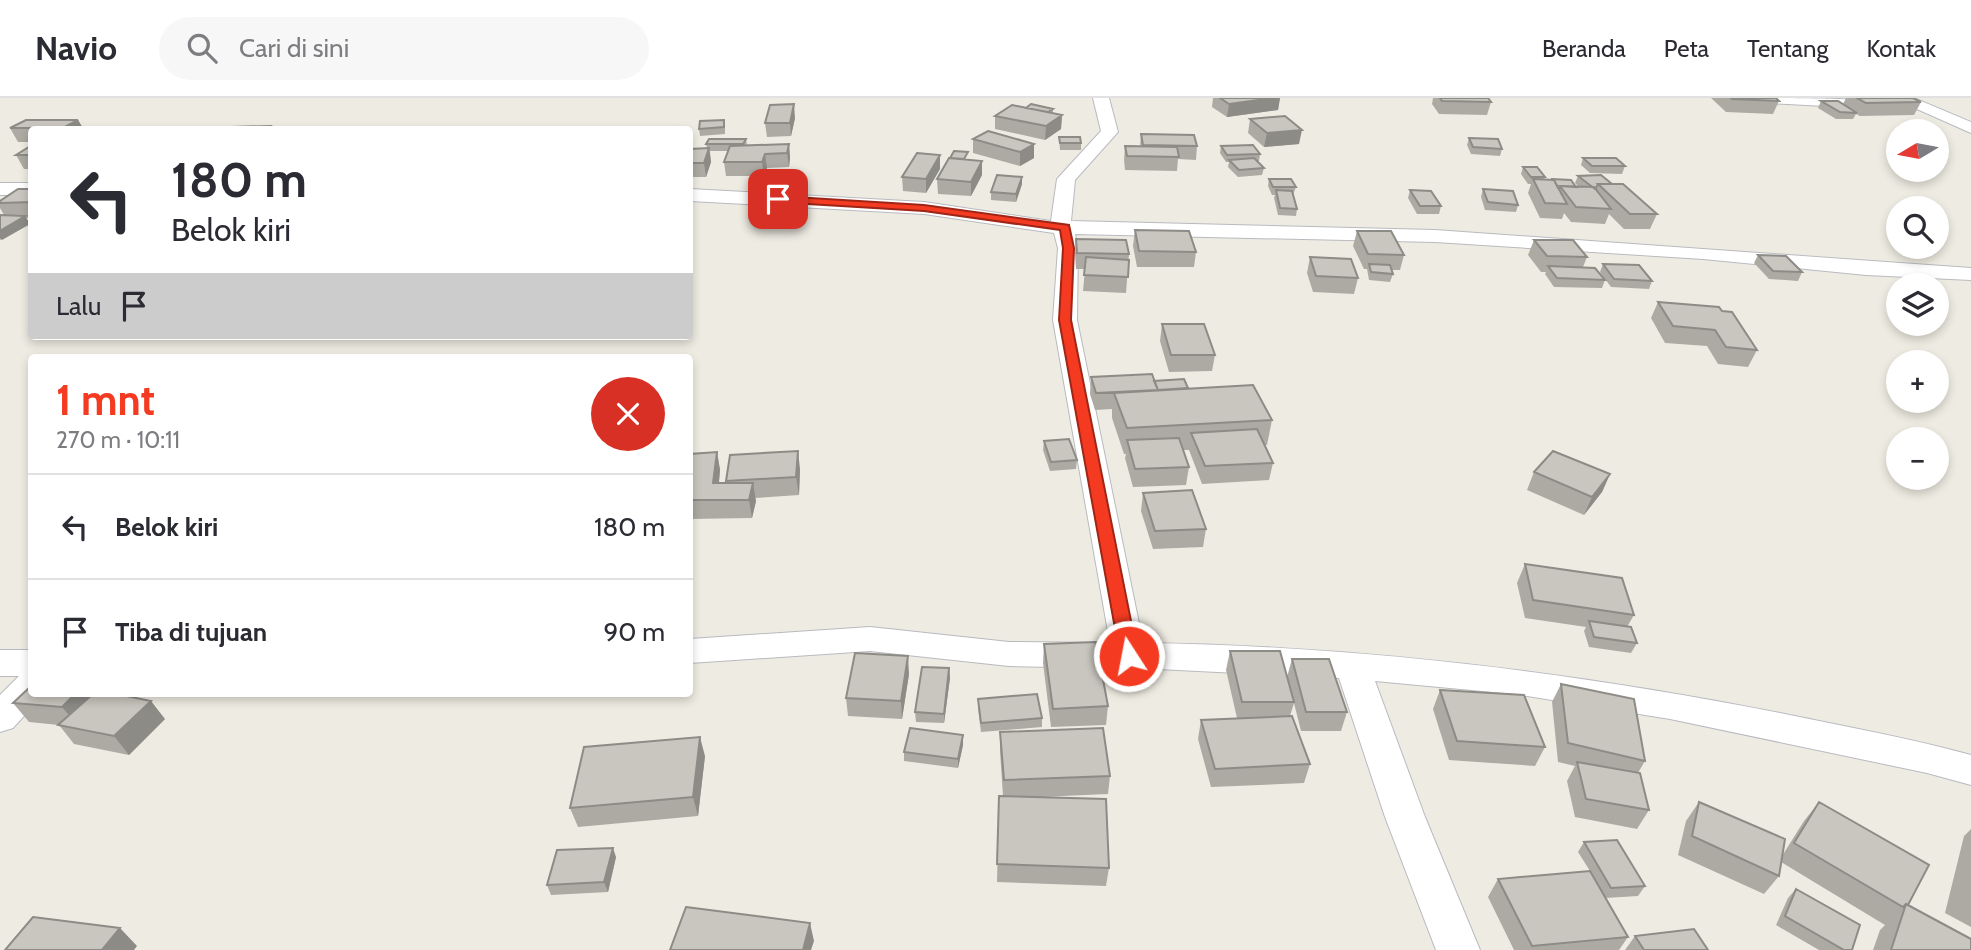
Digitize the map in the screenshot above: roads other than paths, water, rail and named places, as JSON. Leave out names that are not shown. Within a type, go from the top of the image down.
[{"type":"street","points":[[1101,98],[1110,132],[1066,179],[1060,216],[1068,248],[1065,320],[1129,656]]},
{"type":"street","points":[[1766,98],[1918,106]]},
{"type":"street","points":[[1900,98],[1971,128]]},
{"type":"street","points":[[0,189],[28,189]]},
{"type":"street","points":[[693,195],[924,208],[1065,228],[1435,236],[1703,253],[1866,269],[1971,274]]},
{"type":"street","points":[[693,651],[870,639],[1009,654],[1129,656],[1352,666],[1514,681],[1670,705],[1927,758],[1971,770]]},
{"type":"street","points":[[0,663],[28,663]]},
{"type":"street","points":[[1352,666],[1405,817],[1458,950]]},
{"type":"street","points":[[0,718],[28,688]]}]
